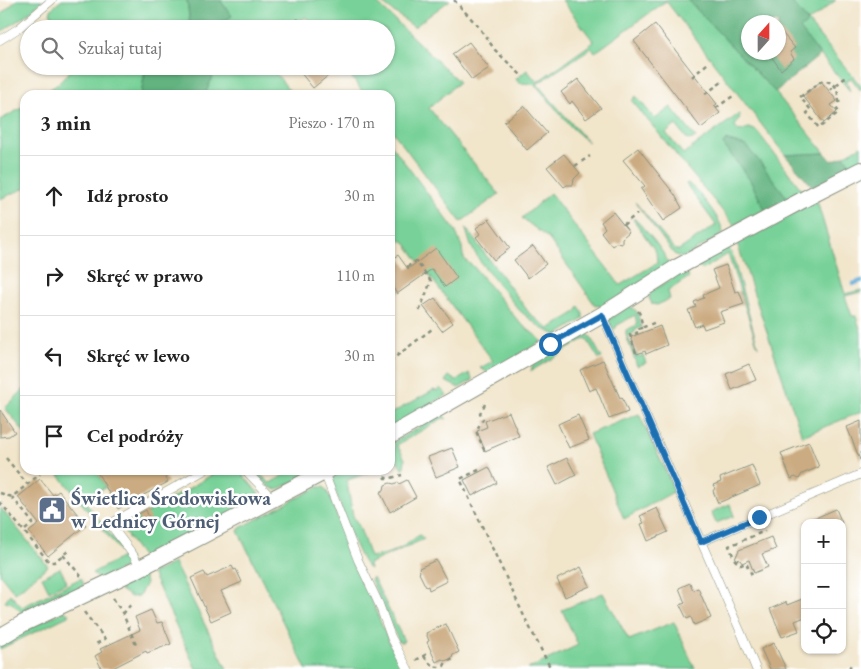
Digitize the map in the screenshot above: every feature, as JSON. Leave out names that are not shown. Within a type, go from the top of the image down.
[{"type":"street","points":[[395,433],[602,315],[697,257],[861,170]]},
{"type":"street","points":[[0,637],[22,624],[140,568],[318,475]]},
{"type":"lane","points":[[28,20],[52,0]]},
{"type":"lane","points":[[0,40],[20,27]]},
{"type":"lane","points":[[602,315],[756,669]]},
{"type":"lane","points":[[701,542],[861,474]]},
{"type":"lane","points":[[140,568],[134,556],[110,524],[196,475]]},
{"type":"lane","points":[[250,475],[273,499]]},
{"type":"lane","points":[[327,475],[358,560],[379,604],[391,637],[408,669]]},
{"type":"path","points":[[454,0],[478,26],[495,50],[522,76]]},
{"type":"path","points":[[692,77],[708,63]]},
{"type":"path","points":[[830,90],[846,77]]},
{"type":"path","points":[[836,108],[838,112],[819,128],[807,113],[811,110],[800,97],[821,80],[828,81],[839,92],[840,105]]},
{"type":"path","points":[[705,94],[722,82]]},
{"type":"path","points":[[716,108],[733,96]]},
{"type":"path","points":[[575,166],[590,156]]},
{"type":"path","points":[[623,225],[637,214]]},
{"type":"path","points":[[407,268],[416,261],[430,281],[419,312]]},
{"type":"path","points":[[638,310],[641,316],[640,322],[644,327]]},
{"type":"path","points":[[636,353],[630,336],[637,333],[636,330],[656,322]]},
{"type":"path","points":[[395,358],[432,329]]},
{"type":"path","points":[[485,404],[480,412],[483,419],[476,431],[485,452]]},
{"type":"path","points":[[6,458],[20,475]]},
{"type":"path","points":[[479,470],[460,479],[551,669]]},
{"type":"path","points":[[20,475],[28,484]]},
{"type":"path","points":[[12,497],[39,475]]},
{"type":"path","points":[[383,475],[385,478],[402,475]]},
{"type":"path","points":[[0,493],[12,497],[34,523],[24,531]]},
{"type":"path","points":[[0,502],[49,562],[54,562],[68,551]]},
{"type":"path","points":[[752,575],[746,563],[741,565],[735,560],[729,546],[765,531]]},
{"type":"path","points":[[62,555],[81,576]]},
{"type":"path","points":[[112,596],[123,614],[136,645]]},
{"type":"path","points":[[123,614],[132,603]]},
{"type":"path","points":[[81,609],[105,639],[94,645]]},
{"type":"path","points":[[416,654],[419,659]]},
{"type":"path","points":[[413,662],[428,654]]},
{"type":"path","points":[[424,656],[430,664],[437,667],[444,666],[446,662],[452,659]]},
{"type":"path","points":[[850,669],[852,662]]},
{"type":"green space","points":[[17,0],[43,0],[30,12],[0,33],[0,15]]},
{"type":"green space","points":[[62,0],[187,0],[190,20],[54,20],[50,13],[52,8]]},
{"type":"green space","points":[[187,0],[220,0],[232,16],[226,20],[190,20]]},
{"type":"green space","points":[[220,0],[374,0],[395,20],[308,20],[306,17],[301,20],[226,20],[232,16]]},
{"type":"green space","points":[[378,0],[450,0],[414,27]]},
{"type":"green space","points":[[562,0],[688,0],[741,56],[741,60],[745,60],[775,92],[825,153],[785,155],[666,1],[600,49],[595,52],[591,48],[537,84],[588,142],[571,127],[535,84],[519,83],[516,79],[527,70],[537,82],[594,42]]},
{"type":"green space","points":[[688,0],[790,0],[808,22],[800,29],[820,55],[775,92],[745,60],[786,60],[786,15],[741,15],[741,56]]},
{"type":"green space","points":[[790,0],[836,0],[808,22]]},
{"type":"green space","points":[[395,20],[459,82],[429,108],[499,194],[461,222],[395,135],[395,90],[361,90],[350,75],[395,75]]},
{"type":"green space","points":[[808,22],[861,86],[861,91],[851,78],[846,81],[850,91],[799,29]]},
{"type":"green space","points":[[66,75],[144,75],[142,90],[49,90]]},
{"type":"green space","points":[[144,75],[213,75],[207,90],[142,90]]},
{"type":"green space","points":[[213,75],[277,75],[289,90],[207,90]]},
{"type":"green space","points":[[636,96],[655,119],[671,107],[696,138],[688,140],[676,125],[666,133],[683,154],[739,114],[740,117],[735,126],[739,131],[749,128],[757,131],[801,189],[802,193],[788,199],[746,146],[723,144],[750,180],[765,210],[734,225],[632,101]]},
{"type":"green space","points":[[20,109],[20,190],[0,199],[0,120]]},
{"type":"green space","points":[[726,140],[746,146],[788,199],[765,210],[750,180],[723,144]]},
{"type":"green space","points":[[861,146],[861,164],[853,168],[844,156]]},
{"type":"green space","points":[[395,150],[455,230],[466,261],[473,266],[520,323],[540,339],[541,342],[489,373],[480,368],[493,361],[403,240],[395,245]]},
{"type":"green space","points":[[825,153],[832,161],[844,156],[853,168],[813,187],[785,155]]},
{"type":"green space","points":[[688,183],[704,199],[715,214],[723,234],[682,258],[674,254],[635,202],[675,250],[679,250],[716,225],[686,184]]},
{"type":"green space","points":[[550,193],[620,285],[657,263],[656,252],[633,219],[654,241],[670,266],[604,307],[595,305],[549,239],[522,218]]},
{"type":"green space","points":[[817,201],[845,294],[861,290],[861,292],[845,296],[852,316],[856,316],[861,332],[861,412],[802,436],[736,240]]},
{"type":"green space","points":[[465,227],[530,314],[549,329],[576,312],[579,306],[583,319],[557,335],[541,328],[519,310],[481,263],[471,246]]},
{"type":"green space","points":[[728,247],[732,254],[758,347],[728,254],[703,269],[697,266],[697,263]]},
{"type":"green space","points":[[686,271],[689,277],[668,291],[670,299],[657,305],[652,304],[649,298],[651,291]]},
{"type":"green space","points":[[629,306],[636,310],[642,327],[635,330],[628,337],[635,354],[638,357],[643,355],[646,363],[637,366],[626,335],[626,330],[637,325],[635,315],[616,326],[613,330],[608,320]]},
{"type":"green space","points":[[586,333],[590,336],[602,358],[599,359],[586,338],[531,371],[533,363]]},
{"type":"green space","points":[[469,373],[473,380],[459,388],[445,381],[449,376],[456,381]]},
{"type":"green space","points":[[440,388],[447,395],[395,426],[395,411],[434,390],[437,391]]},
{"type":"green space","points":[[20,393],[20,427],[5,408]]},
{"type":"green space","points":[[442,414],[447,419],[443,418],[397,445],[405,459],[404,468],[402,468],[395,457],[395,441]]},
{"type":"green space","points":[[639,414],[675,491],[624,519],[589,434]]},
{"type":"green space","points":[[59,475],[99,475],[106,487],[84,500],[129,559],[130,565],[100,580],[92,573],[124,556]]},
{"type":"green space","points":[[212,475],[243,475],[259,494],[260,502],[144,559],[125,533],[125,526]]},
{"type":"green space","points":[[257,475],[261,475],[270,483],[283,475],[307,475],[277,490],[270,487]]},
{"type":"green space","points":[[337,475],[362,475],[348,480],[347,483],[353,516],[359,526],[370,557],[394,551],[420,535],[424,539],[368,564],[370,569],[365,565],[355,545],[344,517],[333,477]]},
{"type":"green space","points":[[318,487],[324,487],[329,495],[389,642],[404,669],[306,669],[238,531],[240,528]]},
{"type":"green space","points":[[730,504],[734,516],[716,523],[711,512]]},
{"type":"green space","points":[[0,507],[48,566],[15,593],[0,574]]},
{"type":"green space","points":[[174,563],[227,669],[196,669],[152,573]]},
{"type":"green space","points":[[60,568],[67,582],[49,591],[42,577]]},
{"type":"green space","points":[[141,575],[146,583],[139,596],[131,597],[120,590],[121,584]]},
{"type":"green space","points":[[373,577],[404,641],[402,642],[399,642],[371,580]]},
{"type":"green space","points":[[81,578],[84,585],[82,587],[25,616],[12,603],[5,601],[10,594],[22,607]]},
{"type":"green space","points":[[603,593],[629,640],[674,622],[695,669],[528,669],[578,645],[562,610]]},
{"type":"green space","points":[[64,611],[70,615],[0,649],[0,642]]},
{"type":"building","points":[[655,24],[717,104],[714,106],[720,113],[701,128],[634,41]]},
{"type":"building","points":[[786,37],[795,48],[790,52],[794,59],[781,70],[774,60],[786,60]]},
{"type":"building","points":[[469,42],[489,68],[472,80],[452,54]]},
{"type":"building","points":[[302,75],[329,75],[313,88]]},
{"type":"building","points":[[578,79],[601,108],[586,119],[572,101],[570,104],[561,92]]},
{"type":"building","points":[[821,81],[837,101],[831,105],[837,112],[824,123],[803,96]]},
{"type":"building","points":[[524,106],[547,133],[527,150],[504,122]]},
{"type":"building","points":[[638,148],[675,195],[682,208],[663,221],[641,189],[645,186],[623,160]]},
{"type":"building","points":[[564,154],[580,173],[574,179],[573,185],[564,187],[547,167]]},
{"type":"building","points":[[613,212],[629,232],[622,238],[622,244],[616,243],[612,246],[601,232],[605,228],[601,222]]},
{"type":"building","points":[[489,219],[510,248],[494,260],[476,237],[480,234],[476,228]]},
{"type":"building","points":[[533,246],[546,264],[528,278],[514,260]]},
{"type":"building","points":[[436,248],[457,278],[445,287],[432,269],[397,294],[395,291],[395,257],[398,255],[408,269]]},
{"type":"building","points":[[726,265],[735,292],[739,291],[744,304],[720,312],[724,322],[704,329],[702,324],[695,327],[688,310],[696,307],[694,302],[704,298],[703,295],[719,288],[712,270]]},
{"type":"building","points":[[435,298],[453,323],[442,331],[423,306]]},
{"type":"building","points":[[660,326],[667,345],[646,354],[645,351],[637,354],[631,337]]},
{"type":"building","points":[[603,360],[628,412],[609,419],[596,388],[589,391],[580,370]]},
{"type":"building","points":[[749,364],[756,380],[732,390],[726,374]]},
{"type":"building","points":[[0,410],[15,432],[9,436],[0,437]]},
{"type":"building","points":[[509,412],[519,436],[485,451],[477,431],[487,427],[485,421]]},
{"type":"building","points":[[578,415],[589,440],[569,448],[558,424]]},
{"type":"building","points":[[861,421],[861,460],[860,460],[847,427]]},
{"type":"building","points":[[809,442],[819,467],[802,474],[799,479],[795,477],[791,479],[781,453]]},
{"type":"building","points":[[452,448],[460,467],[436,477],[428,457]]},
{"type":"building","points":[[567,458],[576,475],[557,485],[548,467]]},
{"type":"building","points":[[752,465],[760,485],[718,503],[713,491],[715,488],[713,485],[721,482],[720,478]]},
{"type":"building","points":[[489,467],[497,483],[472,496],[464,480]]},
{"type":"building","points":[[99,475],[164,475],[168,482],[140,497],[141,500],[132,505],[130,502],[118,509]]},
{"type":"building","name":"Świetlica Środowiskowa w Lednicy Górnej","points":[[40,479],[53,495],[59,491],[86,525],[48,556],[29,532],[39,524],[18,497]]},
{"type":"building","points":[[407,480],[416,497],[390,512],[380,492],[384,490],[385,485],[398,482],[399,484]]},
{"type":"building","points":[[657,508],[668,532],[648,541],[641,524],[644,523],[640,516]]},
{"type":"building","points":[[836,509],[840,519],[813,519]]},
{"type":"building","points":[[146,510],[150,520],[141,524],[137,515]]},
{"type":"building","points":[[771,537],[776,549],[762,554],[768,567],[754,573],[749,560],[742,563],[740,560],[735,559],[739,550]]},
{"type":"building","points":[[436,560],[447,581],[429,590],[419,573],[419,568]]},
{"type":"building","points":[[232,566],[234,570],[236,569],[242,582],[221,591],[231,612],[211,621],[191,578],[204,572],[207,577]]},
{"type":"building","points":[[581,567],[590,586],[565,597],[557,579]]},
{"type":"building","points":[[690,583],[693,590],[698,588],[711,618],[694,625],[691,617],[687,619],[680,605],[685,603],[679,588]]},
{"type":"building","points":[[801,600],[801,619],[795,621],[799,631],[782,637],[770,609],[786,602],[787,605]]},
{"type":"building","points":[[151,610],[157,623],[162,622],[171,644],[147,653],[146,651],[111,669],[102,669],[95,656],[102,652],[100,649],[140,630],[135,617]]},
{"type":"building","points":[[446,624],[459,652],[453,655],[452,658],[436,662],[427,642],[429,641],[426,633]]},
{"type":"building","points":[[774,643],[786,669],[770,669],[761,649]]},
{"type":"waterway","points":[[853,284],[861,281]]},
{"type":"place","name":"Świetlica Środowiskowa w Lednicy Górnej","points":[[52,510]]},
{"type":"route","points":[[550,344],[602,315],[701,542],[759,517]]}]
